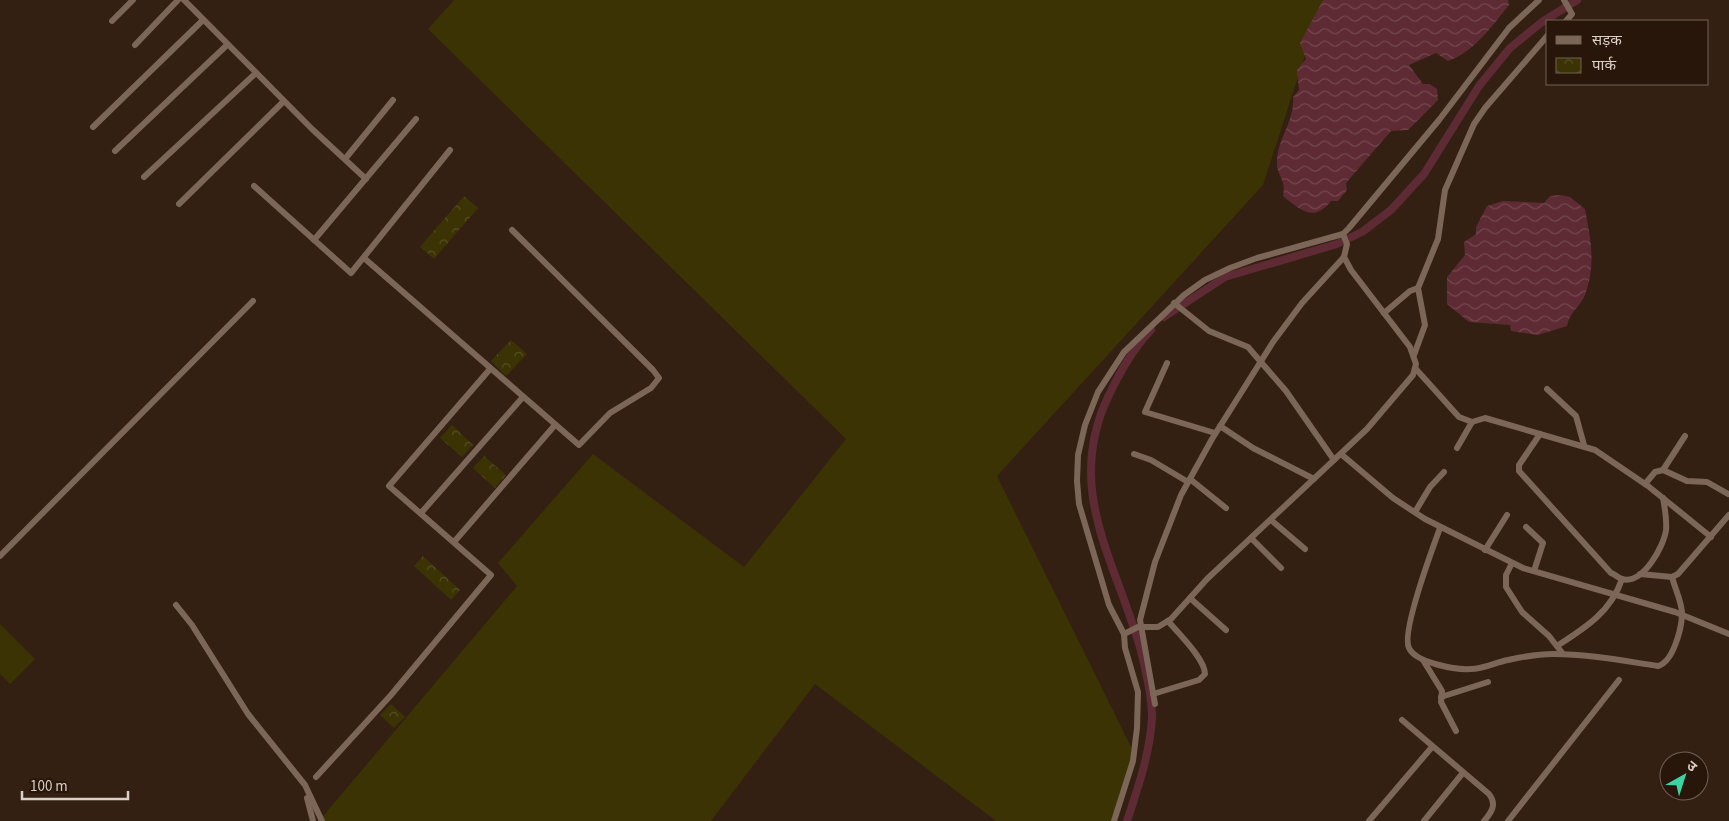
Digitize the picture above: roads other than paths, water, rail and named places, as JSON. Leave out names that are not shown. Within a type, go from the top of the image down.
[{"type":"street","points":[[112,21],[133,0]]},
{"type":"street","points":[[135,45],[178,0]]},
{"type":"street","points":[[184,0],[227,45],[366,179]]},
{"type":"street","points":[[1414,355],[1344,257],[1345,239],[1439,120],[1508,28],[1539,0]]},
{"type":"street","points":[[1564,0],[1572,14],[1567,20]]},
{"type":"street","points":[[92,127],[203,20]]},
{"type":"street","points":[[1124,634],[1137,629],[1158,627],[1168,621],[1251,538],[1341,454],[1382,412],[1413,375],[1415,368],[1414,355],[1425,326],[1418,288],[1438,239],[1445,190],[1474,124],[1485,108],[1546,37]]},
{"type":"street","points":[[115,151],[227,45]]},
{"type":"street","points":[[144,177],[256,73]]},
{"type":"street","points":[[345,159],[392,100]]},
{"type":"street","points":[[179,204],[284,101]]},
{"type":"street","points":[[314,240],[416,118]]},
{"type":"street","points":[[254,186],[351,273],[450,150]]},
{"type":"street","points":[[364,258],[579,445],[610,413],[651,388],[658,378],[653,370],[512,230]]},
{"type":"street","points":[[1114,821],[1133,761],[1137,728],[1138,692],[1125,648],[1124,634],[1109,605],[1079,504],[1077,481],[1078,455],[1085,425],[1098,392],[1124,352],[1205,280],[1258,258],[1345,239]]},
{"type":"street","points":[[1155,704],[1137,629],[1155,562],[1189,480],[1261,360],[1302,303],[1344,257]]},
{"type":"street","points":[[1384,313],[1410,292],[1418,288]]},
{"type":"street","points":[[0,556],[254,301]]},
{"type":"street","points":[[1177,306],[1215,334],[1248,347],[1286,391],[1334,460]]},
{"type":"street","points":[[1167,363],[1145,412],[1216,433]]},
{"type":"street","points":[[1415,368],[1459,418],[1472,422]]},
{"type":"street","points":[[316,777],[392,695],[491,576],[390,486],[490,369]]},
{"type":"street","points":[[1547,389],[1576,416],[1584,445]]},
{"type":"street","points":[[421,513],[523,397]]},
{"type":"street","points":[[1458,448],[1472,422],[1482,417],[1584,445],[1595,450],[1645,484],[1711,537]]},
{"type":"street","points":[[454,542],[555,424]]},
{"type":"street","points":[[1220,426],[1253,448],[1314,479]]},
{"type":"street","points":[[1540,434],[1519,465],[1519,471],[1611,573],[1622,579],[1628,579],[1640,574],[1659,551],[1666,532],[1663,498]]},
{"type":"street","points":[[1663,470],[1685,436]]},
{"type":"street","points":[[1134,454],[1151,460],[1189,480],[1226,508]]},
{"type":"street","points":[[1341,454],[1393,498],[1440,528],[1512,563],[1682,614],[1729,634]]},
{"type":"street","points":[[1645,484],[1655,472],[1663,470],[1687,480],[1707,482],[1728,494]]},
{"type":"street","points":[[1415,512],[1430,488],[1444,472]]},
{"type":"street","points":[[1485,550],[1507,515]]},
{"type":"street","points":[[1672,578],[1729,515]]},
{"type":"street","points":[[1271,520],[1305,549]]},
{"type":"street","points":[[1526,527],[1543,543],[1534,571]]},
{"type":"street","points":[[1440,528],[1425,568],[1409,632],[1409,648],[1422,659],[1442,692],[1441,702],[1456,731]]},
{"type":"street","points":[[1251,538],[1281,568]]},
{"type":"street","points":[[1512,563],[1506,575],[1506,587],[1522,612],[1563,654]]},
{"type":"street","points":[[1640,574],[1672,578]]},
{"type":"street","points":[[1422,659],[1449,667],[1470,670],[1508,660],[1563,654],[1658,666],[1664,665],[1671,657],[1682,614],[1672,578]]},
{"type":"street","points":[[1557,646],[1592,623],[1617,595],[1622,579]]},
{"type":"street","points":[[1190,598],[1226,630]]},
{"type":"street","points":[[176,605],[192,625],[248,714],[305,785],[322,821]]},
{"type":"street","points":[[1153,694],[1199,680],[1205,674],[1205,670],[1194,652],[1168,621]]},
{"type":"street","points":[[1508,821],[1620,680]]},
{"type":"street","points":[[1441,698],[1488,682]]},
{"type":"street","points":[[1402,720],[1493,800],[1493,806],[1484,821]]},
{"type":"street","points":[[1369,821],[1432,747]]},
{"type":"street","points":[[1424,821],[1462,774]]},
{"type":"street","points":[[305,785],[313,821]]},
{"type":"water","points":[[1323,0],[1508,0],[1509,5],[1482,38],[1458,57],[1448,61],[1436,53],[1409,65],[1423,84],[1430,84],[1437,89],[1438,100],[1408,130],[1391,131],[1346,183],[1347,190],[1338,201],[1331,201],[1325,208],[1313,213],[1301,210],[1283,196],[1284,186],[1278,171],[1277,162],[1280,146],[1293,106],[1293,97],[1299,90],[1297,70],[1306,59],[1300,43]]},
{"type":"water","points":[[1550,196],[1570,197],[1585,209],[1591,252],[1590,273],[1585,295],[1570,317],[1567,326],[1538,335],[1511,331],[1510,325],[1469,322],[1447,304],[1447,277],[1465,255],[1464,242],[1476,234],[1476,227],[1487,206],[1503,201],[1544,203]]},
{"type":"waterway","points":[[1164,317],[1225,277],[1337,244],[1362,232],[1391,210],[1424,174],[1479,86],[1510,48],[1542,22],[1577,0]]},
{"type":"waterway","points":[[1127,821],[1149,744],[1152,718],[1151,701],[1141,651],[1099,525],[1093,495],[1091,463],[1096,431],[1108,397],[1127,362],[1151,330]]}]
